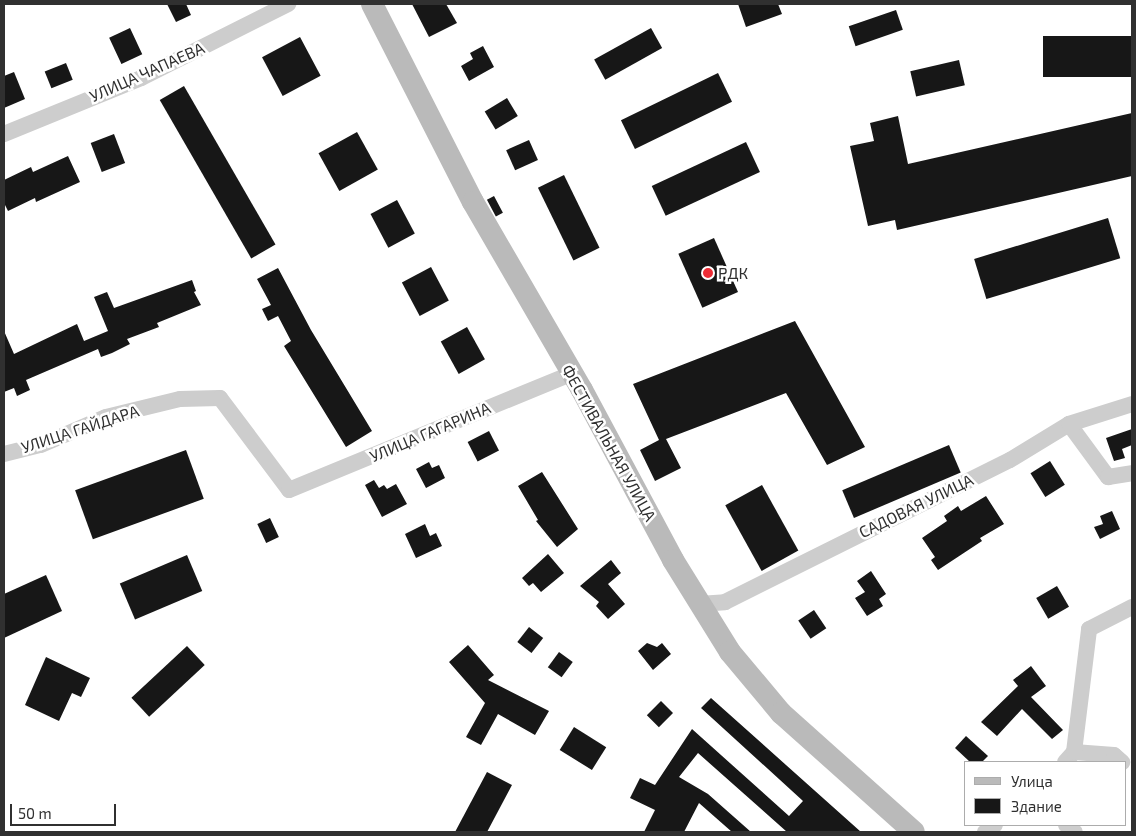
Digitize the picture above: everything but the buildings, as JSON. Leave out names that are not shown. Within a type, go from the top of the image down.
[{"type":"street","name":"УЛИЦА ЧАПАЕВА","points":[[4,134],[141,78],[288,4]]},
{"type":"street","name":"ФЕСТИВАЛЬНАЯ УЛИЦА","points":[[372,4],[473,202],[699,604],[730,652],[781,713],[914,832]]},
{"type":"street","name":"УЛИЦА ГАГАРИНА","points":[[289,490],[571,374]]},
{"type":"street","name":"УЛИЦА ГАЙДАРА","points":[[4,454],[42,445],[106,417],[180,399],[220,398],[289,490]]},
{"type":"street","name":"САДОВАЯ УЛИЦА","points":[[699,604],[725,602],[1010,460],[1068,424],[1132,404]]},
{"type":"street","points":[[1068,424],[1108,477],[1132,473]]},
{"type":"street","points":[[1122,761],[1114,755],[1070,757],[1089,629],[1132,607]]},
{"type":"place","name":"РДК","points":[[708,273]]}]
